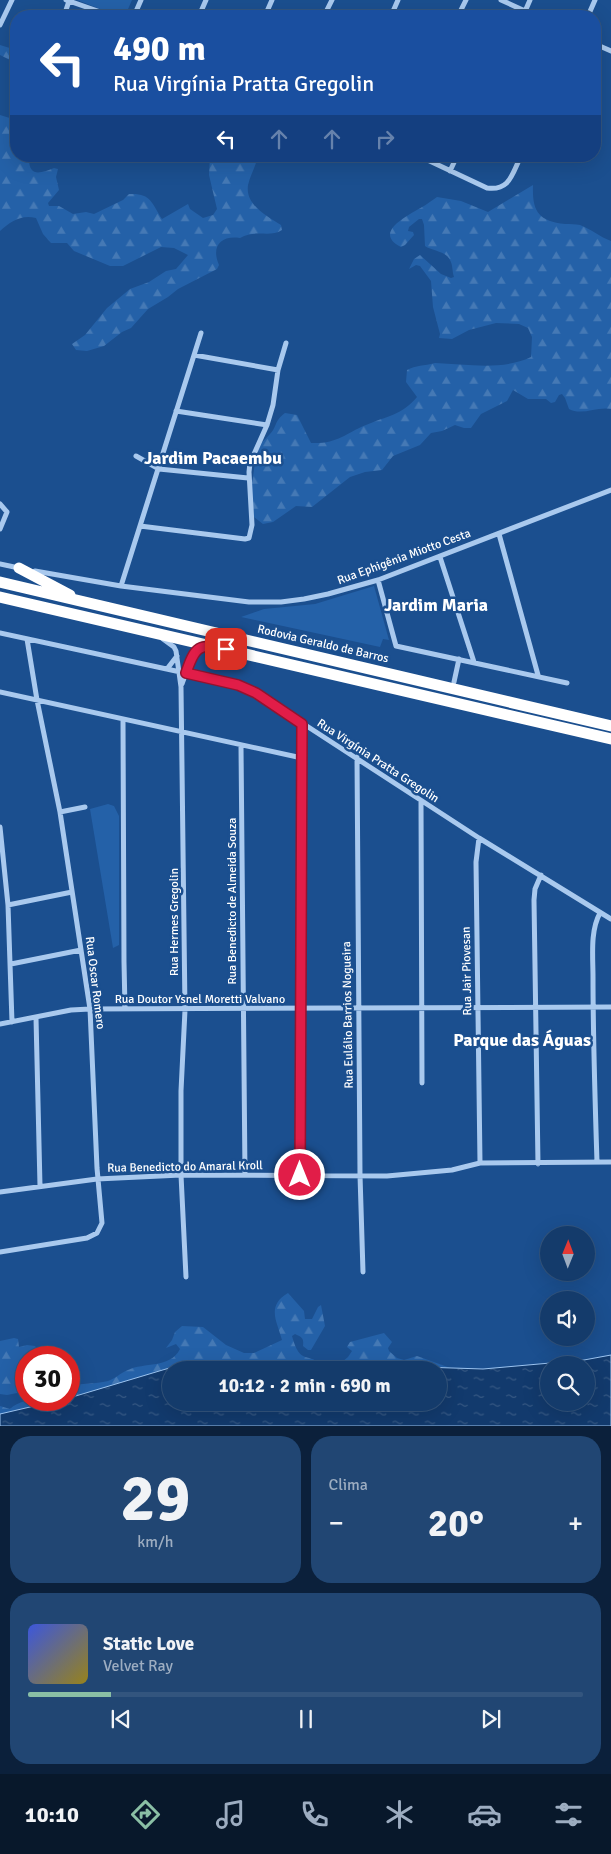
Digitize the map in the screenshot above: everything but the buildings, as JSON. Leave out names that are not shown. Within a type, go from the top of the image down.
[{"type":"highway","points":[[19,568],[88,603]]},
{"type":"highway","name":"Rodovia Geraldo de Barros","points":[[0,582],[611,726]]},
{"type":"highway","points":[[0,597],[611,739]]},
{"type":"highway","points":[[366,668],[394,669],[454,682],[510,696],[548,711]]},
{"type":"street","points":[[0,24],[12,0]]},
{"type":"street","points":[[500,0],[517,10]]},
{"type":"street","points":[[68,1],[94,10]]},
{"type":"street","points":[[431,162],[487,188],[495,189],[502,188],[507,184],[518,162]]},
{"type":"street","points":[[450,171],[454,162]]},
{"type":"street","points":[[121,586],[201,333]]},
{"type":"street","points":[[140,526],[245,539],[250,538],[252,532],[248,478],[250,463],[267,425],[273,405],[278,370],[286,343]]},
{"type":"street","points":[[194,355],[278,370]]},
{"type":"street","points":[[176,411],[267,425]]},
{"type":"street","points":[[136,456],[159,469],[248,478]]},
{"type":"street","name":"Rua Ephigênia Miotto Cesta","points":[[0,564],[121,586],[248,602],[281,602],[328,594],[378,580],[611,490]]},
{"type":"street","points":[[0,504],[7,512],[0,529]]},
{"type":"street","points":[[499,534],[538,675]]},
{"type":"street","points":[[440,557],[474,662]]},
{"type":"street","points":[[378,580],[396,646],[538,675],[567,683]]},
{"type":"street","points":[[146,630],[168,641],[174,647],[178,656],[167,669]]},
{"type":"street","name":"Rua Virgínia Pratta Gregolin","points":[[0,633],[230,683],[252,691],[357,757],[479,838],[611,919]]},
{"type":"street","name":"Rua Oscar Romero","points":[[0,1252],[87,1238],[97,1233],[102,1223],[97,1179],[90,1009],[60,812],[37,700],[27,639]]},
{"type":"street","name":"Rua Hermes Gregolin","points":[[181,686],[195,652],[207,645]]},
{"type":"street","name":"Rua Hermes Gregolin","points":[[178,656],[182,732],[184,1010],[181,1091],[181,1175],[186,1277]]},
{"type":"street","points":[[454,682],[459,659]]},
{"type":"street","points":[[0,692],[302,758]]},
{"type":"street","points":[[123,720],[125,1009]]},
{"type":"street","points":[[300,1175],[302,724]]},
{"type":"street","name":"Rua Benedicto de Almeida Souza","points":[[241,746],[245,1175]]},
{"type":"street","name":"Rua Eulálio Barrios Nogueira","points":[[357,757],[358,1009],[363,1272]]},
{"type":"street","points":[[421,801],[420,1008],[422,1083]]},
{"type":"street","points":[[60,812],[86,807]]},
{"type":"street","points":[[0,827],[8,905],[12,1022]]},
{"type":"street","name":"Rua Jair Piovesan","points":[[479,838],[476,862],[480,1163]]},
{"type":"street","points":[[538,1164],[534,900],[541,875]]},
{"type":"street","points":[[8,905],[72,892]]},
{"type":"street","points":[[0,898],[7,898]]},
{"type":"street","points":[[597,1162],[593,1006],[594,926],[600,912]]},
{"type":"street","points":[[11,964],[81,950]]},
{"type":"street","name":"Rua Doutor Ysnel Moretti Valvano","points":[[0,1024],[71,1010],[90,1009],[611,1007]]},
{"type":"street","points":[[36,1018],[40,1186]]},
{"type":"street","name":"Rua Benedicto do Amaral Kroll","points":[[0,1192],[97,1179],[181,1175],[387,1176],[425,1173],[480,1163],[611,1162]]},
{"type":"green space","points":[[77,0],[132,0],[128,10],[103,10]]},
{"type":"green space","points":[[0,45],[10,48],[10,60],[0,55]]},
{"type":"green space","points":[[0,115],[10,118],[10,162],[29,162],[30,168],[36,172],[44,172],[54,168],[58,169],[56,177],[59,190],[48,203],[49,206],[59,206],[73,214],[86,212],[94,214],[123,200],[129,194],[136,194],[150,200],[162,219],[188,204],[190,209],[203,218],[213,215],[217,209],[209,175],[210,162],[256,162],[248,185],[250,198],[258,209],[281,225],[282,230],[222,240],[216,253],[219,265],[217,269],[178,289],[148,309],[131,328],[122,332],[104,346],[87,351],[76,350],[72,344],[85,335],[107,308],[130,289],[149,282],[166,271],[176,269],[188,255],[174,248],[161,247],[123,266],[110,266],[74,251],[67,243],[51,243],[43,234],[36,218],[21,218],[0,231]]},
{"type":"green space","points":[[533,185],[534,202],[538,213],[543,217],[556,223],[580,225],[611,241],[611,409],[579,412],[569,409],[562,394],[559,395],[555,402],[551,403],[546,399],[528,399],[513,390],[507,401],[481,414],[471,428],[455,425],[442,431],[431,433],[420,445],[393,456],[382,470],[365,472],[350,477],[312,507],[296,506],[273,522],[263,524],[254,517],[251,497],[255,463],[260,458],[258,451],[261,443],[285,413],[297,415],[311,443],[328,442],[406,408],[417,397],[406,382],[407,370],[410,368],[435,363],[471,365],[508,364],[531,357],[532,337],[528,328],[519,324],[496,323],[469,330],[452,339],[439,338],[440,334],[433,307],[431,281],[420,266],[416,265],[409,269],[414,259],[420,255],[441,274],[451,278],[454,277],[451,262],[442,253],[425,246],[422,219],[419,219],[409,227],[408,231],[413,232],[414,235],[401,247],[392,241],[390,235],[392,228],[398,223],[437,197],[461,201],[488,212]]},
{"type":"green space","points":[[374,586],[389,640],[383,639],[380,647],[241,617],[264,609],[315,604]]},
{"type":"green space","points":[[108,804],[114,806],[119,816],[119,945],[113,948],[90,809]]},
{"type":"green space","points":[[288,1293],[304,1311],[305,1319],[312,1319],[321,1305],[325,1326],[311,1350],[303,1346],[303,1339],[301,1337],[295,1334],[292,1336],[298,1352],[316,1361],[166,1361],[176,1355],[180,1349],[176,1344],[166,1348],[175,1332],[182,1326],[203,1327],[226,1345],[244,1353],[254,1353],[282,1340],[275,1314],[277,1303]]},
{"type":"green space","points":[[384,1333],[392,1342],[388,1348],[389,1351],[397,1358],[404,1360],[417,1356],[431,1361],[343,1361],[352,1351],[347,1347],[350,1342]]},
{"type":"green space","points":[[18,1339],[19,1346],[15,1346],[15,1393],[0,1394],[0,1341]]},
{"type":"green space","points":[[162,1362],[162,1373],[80,1397],[80,1384],[108,1381],[125,1371]]},
{"type":"green space","points":[[0,1406],[10,1409],[15,1406],[15,1411],[34,1411],[0,1421]]},
{"type":"water","points":[[611,1355],[611,1426],[0,1426],[0,1414],[15,1410],[80,1411],[80,1395],[162,1370],[162,1411],[447,1411],[447,1368],[483,1369],[540,1364],[540,1411],[595,1411],[595,1358]]},
{"type":"district","name":"Jardim Pacaembu","points":[[213,458]]},
{"type":"district","name":"Jardim Maria","points":[[436,605]]},
{"type":"district","name":"Parque das Águas","points":[[522,1040]]},
{"type":"route","points":[[226,649],[207,645],[201,648],[192,656],[186,673],[238,685],[256,693],[302,724],[300,1175]]}]
